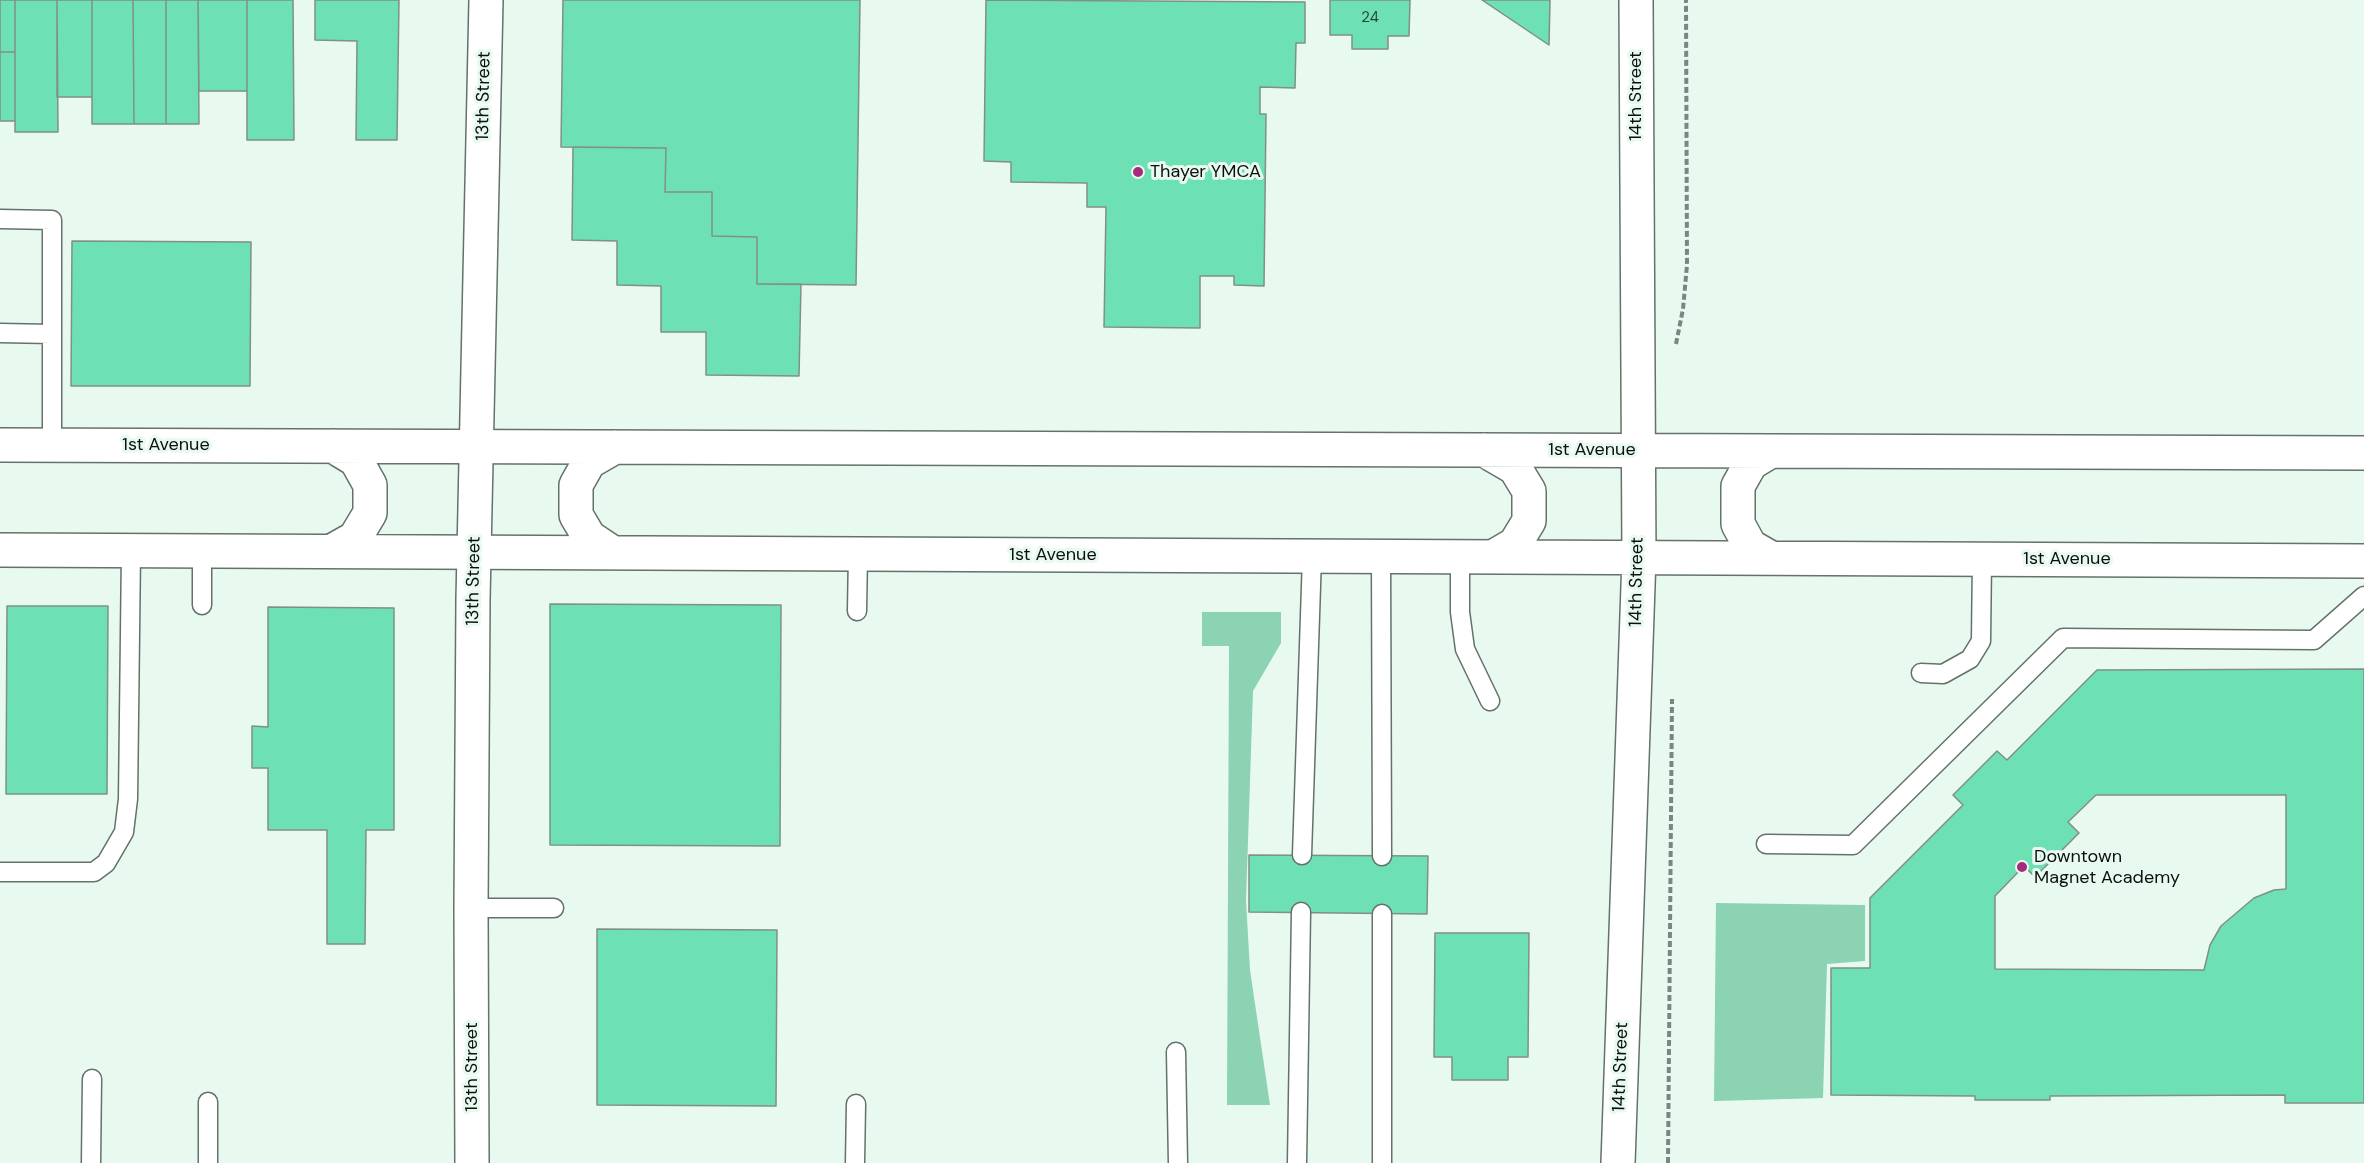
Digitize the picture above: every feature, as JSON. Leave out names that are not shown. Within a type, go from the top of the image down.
[{"type":"street","name":"13th Street","points":[[472,1163],[471,908],[474,552],[486,0]]},
{"type":"street","name":"14th Street","points":[[1618,1163],[1639,557],[1636,0]]},
{"type":"street","name":"1st Avenue","points":[[0,445],[2364,453]]},
{"type":"street","points":[[332,551],[355,538],[370,513],[370,485],[356,460],[333,446]]},
{"type":"street","points":[[614,553],[589,537],[576,515],[576,485],[589,462],[615,447]]},
{"type":"street","name":"1st Avenue","points":[[1484,450],[1515,468],[1529,491],[1529,522],[1515,544],[1493,557]]},
{"type":"street","points":[[1771,558],[1750,546],[1738,524],[1738,486],[1751,463],[1772,451]]},
{"type":"street","name":"1st Avenue","points":[[0,550],[2364,561]]},
{"type":"lane","points":[[0,219],[52,220],[52,445]]},
{"type":"lane","points":[[0,333],[52,334]]},
{"type":"lane","points":[[0,872],[94,872],[106,863],[124,832],[128,799],[130,551]]},
{"type":"lane","points":[[202,551],[202,605]]},
{"type":"lane","points":[[857,610],[858,554]]},
{"type":"lane","points":[[1302,855],[1312,556]]},
{"type":"lane","points":[[1382,556],[1382,856]]},
{"type":"lane","points":[[1460,557],[1460,612],[1465,649],[1490,701]]},
{"type":"lane","points":[[1921,674],[1944,674],[1970,659],[1981,641],[1982,559]]},
{"type":"lane","points":[[1766,844],[1853,845],[2063,638],[2314,640],[2364,596]]},
{"type":"lane","points":[[471,908],[554,908]]},
{"type":"lane","points":[[1296,1163],[1300,912]]},
{"type":"lane","points":[[1382,914],[1382,1163]]},
{"type":"lane","points":[[1176,1052],[1178,1163]]},
{"type":"lane","points":[[91,1163],[92,1079]]},
{"type":"lane","points":[[208,1102],[208,1163]]},
{"type":"lane","points":[[855,1163],[856,1104]]},
{"type":"green space","points":[[1202,612],[1281,612],[1281,643],[1253,691],[1246,901],[1250,970],[1270,1105],[1227,1105],[1229,646],[1202,646]]},
{"type":"green space","points":[[1716,903],[1865,905],[1865,961],[1827,964],[1823,1098],[1714,1101]]},
{"type":"building","points":[[0,0],[15,0],[15,52],[0,52]]},
{"type":"building","points":[[15,0],[57,0],[58,132],[15,132]]},
{"type":"building","points":[[57,0],[92,0],[92,97],[57,97]]},
{"type":"building","points":[[92,0],[133,0],[134,124],[92,124]]},
{"type":"building","points":[[133,0],[166,0],[166,124],[134,124]]},
{"type":"building","points":[[166,0],[198,0],[199,124],[166,124]]},
{"type":"building","points":[[198,0],[247,0],[247,91],[199,91]]},
{"type":"building","points":[[247,0],[293,0],[294,140],[247,140]]},
{"type":"building","points":[[315,0],[399,0],[397,140],[356,140],[357,41],[315,40]]},
{"type":"building","points":[[563,0],[860,0],[856,285],[757,284],[757,237],[712,236],[712,192],[665,192],[666,148],[561,147]]},
{"type":"building","name":"Thayer YMCA","points":[[986,0],[1305,2],[1305,43],[1296,43],[1295,88],[1260,87],[1260,114],[1266,114],[1264,286],[1234,285],[1234,276],[1200,276],[1200,328],[1104,327],[1106,207],[1087,207],[1087,183],[1011,182],[1011,162],[984,161]]},
{"type":"building","points":[[1330,0],[1410,0],[1409,36],[1388,36],[1388,49],[1352,49],[1352,35],[1330,35]]},
{"type":"building","points":[[1482,0],[1550,0],[1549,45]]},
{"type":"building","points":[[0,52],[15,52],[15,121],[0,121]]},
{"type":"building","points":[[573,147],[666,148],[665,192],[712,192],[712,236],[757,237],[757,284],[801,284],[799,376],[706,375],[706,332],[661,332],[661,286],[617,285],[617,241],[572,240]]},
{"type":"building","points":[[72,241],[251,242],[250,386],[71,386]]},
{"type":"building","points":[[550,604],[781,605],[780,846],[550,845]]},
{"type":"building","points":[[7,606],[108,606],[107,794],[6,794]]},
{"type":"building","points":[[268,607],[394,608],[394,830],[366,830],[365,944],[327,944],[327,830],[268,830],[268,768],[252,768],[252,726],[268,727]]},
{"type":"building","points":[[2364,669],[2364,1103],[2285,1103],[2285,1095],[2050,1096],[2050,1100],[1975,1100],[1975,1096],[1831,1095],[1831,968],[1870,968],[1870,898],[1963,805],[1953,795],[1997,751],[2007,760],[2097,670]],"holes":[[[2096,795],[2286,795],[2286,889],[2274,890],[2254,898],[2221,926],[2210,945],[2204,970],[1995,969],[1995,896],[2024,866],[2035,877],[2079,833],[2068,822]]]},
{"type":"building","points":[[1249,855],[1428,856],[1427,914],[1249,912]]},
{"type":"building","points":[[597,929],[777,930],[776,1106],[597,1105]]},
{"type":"building","points":[[1435,933],[1529,933],[1528,1057],[1508,1057],[1508,1080],[1452,1080],[1452,1057],[1434,1057]]},
{"type":"place","name":"Thayer YMCA","points":[[1138,172]]},
{"type":"place","name":"Downtown Magnet Academy","points":[[2022,867]]}]
